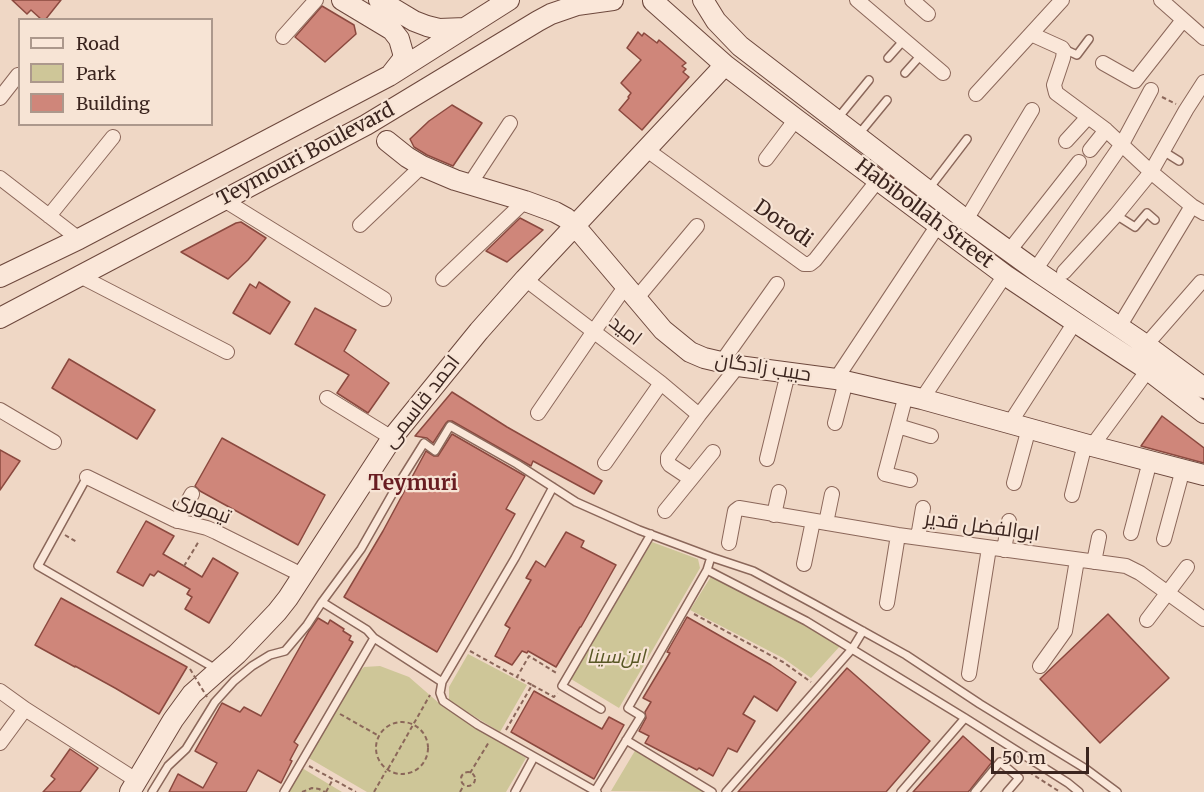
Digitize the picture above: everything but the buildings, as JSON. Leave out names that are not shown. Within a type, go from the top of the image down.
[{"type":"main road","points":[[342,0],[396,21],[414,21],[439,29],[465,28]]},
{"type":"main road","points":[[379,0],[396,21],[403,53],[403,59],[389,76]]},
{"type":"main road","name":"Teymouri Boulevard","points":[[0,277],[79,239],[389,76],[509,0]]},
{"type":"main road","name":"Teymouri Boulevard","points":[[0,318],[366,125],[551,14],[577,5],[613,0]]},
{"type":"main road","points":[[651,1],[675,0]]},
{"type":"main road","name":"Habibollah Street","points":[[703,0],[716,21],[740,46],[966,220],[1204,387]]},
{"type":"main road","name":"Habibollah Street","points":[[651,1],[725,65],[1005,275],[1148,370],[1204,413]]},
{"type":"main road","name":"احمد قاسمی","points":[[140,788],[173,720],[192,694],[237,654],[277,612],[392,438],[479,331],[525,279],[725,65]]},
{"type":"main road","points":[[778,105],[793,86]]},
{"type":"main road","name":"حبیب زادگان","points":[[387,141],[422,166],[454,180],[525,201],[560,215],[575,226],[663,330],[690,352],[704,358],[730,365],[841,380],[914,397],[1204,475]]},
{"type":"street","points":[[283,37],[316,0]]},
{"type":"street","points":[[857,0],[942,73]]},
{"type":"street","points":[[912,0],[928,14]]},
{"type":"street","points":[[976,94],[1062,0]]},
{"type":"street","points":[[1161,0],[1204,38]]},
{"type":"street","points":[[1103,63],[1135,81],[1183,20]]},
{"type":"street","points":[[1031,34],[1062,48],[1064,55],[1054,85],[1056,93],[1106,130],[1151,172],[1192,206],[1204,213]]},
{"type":"street","points":[[0,98],[18,75]]},
{"type":"street","points":[[1064,272],[1116,215],[1151,172],[1204,82]]},
{"type":"street","points":[[1035,270],[1122,144],[1151,90]]},
{"type":"street","points":[[966,220],[1032,110]]},
{"type":"street","points":[[1066,141],[1088,117]]},
{"type":"street","points":[[766,159],[796,119]]},
{"type":"street","points":[[470,184],[510,123]]},
{"type":"street","points":[[1090,150],[1106,130]]},
{"type":"street","points":[[49,216],[113,137]]},
{"type":"street","name":"Dorodi","points":[[647,150],[804,264],[810,264],[815,260],[878,180]]},
{"type":"street","points":[[1009,251],[1079,162]]},
{"type":"street","points":[[360,225],[422,166]]},
{"type":"street","points":[[0,178],[79,239]]},
{"type":"street","points":[[224,200],[384,299]]},
{"type":"street","points":[[443,279],[525,201]]},
{"type":"street","points":[[1119,327],[1192,206]]},
{"type":"street","points":[[835,423],[841,380],[938,225]]},
{"type":"street","points":[[538,413],[594,331],[697,226]]},
{"type":"street","points":[[910,480],[885,474],[898,426],[914,397],[1005,275]]},
{"type":"street","points":[[80,276],[227,352]]},
{"type":"street","name":"امید","points":[[525,279],[661,383],[699,415]]},
{"type":"street","points":[[1146,345],[1201,282]]},
{"type":"street","points":[[691,478],[670,465],[668,457],[699,415],[777,284]]},
{"type":"street","points":[[1014,483],[1020,426],[1075,322]]},
{"type":"street","points":[[1072,495],[1089,445],[1148,370]]},
{"type":"street","points":[[767,459],[788,373]]},
{"type":"street","points":[[605,463],[661,383]]},
{"type":"street","points":[[327,398],[392,438]]},
{"type":"street","points":[[0,410],[54,442]]},
{"type":"street","points":[[898,426],[931,436]]},
{"type":"street","points":[[665,510],[713,453]]},
{"type":"street","points":[[1131,533],[1150,460]]},
{"type":"street","points":[[1164,538],[1183,469]]},
{"type":"street","name":"تیموری","points":[[87,477],[177,521],[207,528],[302,575]]},
{"type":"street","points":[[774,515],[779,492]]},
{"type":"street","points":[[177,521],[192,494]]},
{"type":"street","points":[[804,564],[832,494]]},
{"type":"street","name":"ابوالفضل قدیر","points":[[729,543],[735,511],[739,508],[898,535],[1094,562],[1131,568],[1204,619]]},
{"type":"street","points":[[918,537],[923,508]]},
{"type":"street","points":[[1004,549],[1009,521]]},
{"type":"street","points":[[887,603],[898,535]]},
{"type":"street","points":[[1094,562],[1099,537]]},
{"type":"street","points":[[969,674],[989,548]]},
{"type":"street","points":[[1040,666],[1065,631],[1077,560]]},
{"type":"street","points":[[1148,620],[1187,567]]},
{"type":"street","points":[[0,691],[140,788]]},
{"type":"street","points":[[0,743],[26,710]]},
{"type":"lane","points":[[1062,48],[1077,55],[1089,39]]},
{"type":"lane","points":[[888,58],[904,40]]},
{"type":"lane","points":[[905,73],[921,55]]},
{"type":"lane","points":[[837,120],[869,80]]},
{"type":"lane","points":[[857,136],[887,100]]},
{"type":"lane","points":[[928,190],[967,139]]},
{"type":"lane","points":[[1163,151],[1179,161]]},
{"type":"lane","points":[[1116,215],[1135,227],[1147,213],[1155,220]]},
{"type":"lane","points":[[140,788],[186,749],[215,702],[234,681],[270,655],[285,651],[361,549],[424,443],[435,450],[450,426],[517,464],[576,502],[651,534],[753,571],[863,631],[1086,769],[1118,792]]},
{"type":"lane","points":[[87,477],[38,566],[219,670]]},
{"type":"lane","points":[[553,487],[515,558],[440,681],[440,693],[443,701],[494,734],[596,791],[641,716],[628,708],[706,570],[711,557]]},
{"type":"lane","points":[[601,709],[562,686],[651,534]]},
{"type":"lane","points":[[706,570],[806,621],[1079,792]]},
{"type":"lane","points":[[322,602],[440,681]]},
{"type":"lane","points":[[726,792],[852,649],[863,631]]},
{"type":"lane","points":[[284,792],[374,638]]},
{"type":"lane","points":[[901,792],[964,718]]},
{"type":"lane","points":[[626,740],[712,792]]},
{"type":"lane","points":[[515,792],[534,757]]},
{"type":"lane","points":[[975,792],[1000,762],[1019,778],[1007,792]]},
{"type":"path","points":[[184,567],[207,528]]},
{"type":"path","points":[[684,607],[783,662],[818,687]]},
{"type":"path","points":[[462,647],[517,677],[554,697],[567,679],[529,656],[517,677]]},
{"type":"path","points":[[190,669],[207,697]]},
{"type":"path","points":[[374,792],[440,681]]},
{"type":"path","points":[[501,738],[532,685]]},
{"type":"path","points":[[332,710],[379,736]]},
{"type":"path","points":[[396,723],[412,725],[421,732],[426,740],[427,754],[424,762],[411,773],[402,775],[387,770],[379,762],[376,754],[376,741],[387,727],[396,723]]},
{"type":"path","points":[[464,785],[461,781],[462,775],[470,773],[494,734]]},
{"type":"path","points":[[301,762],[356,792]]},
{"type":"path","points":[[1025,769],[1059,792]]},
{"type":"path","points":[[464,785],[469,786],[474,782],[474,776],[470,773]]},
{"type":"path","points":[[302,792],[312,788],[325,792],[333,779]]},
{"type":"path","points":[[460,792],[464,785]]},
{"type":"green space","name":"ابن‌سینا","points":[[652,542],[698,559],[700,568],[619,708],[571,679]]},
{"type":"green space","points":[[712,575],[841,645],[811,678],[783,658],[690,610]]},
{"type":"green space","points":[[468,654],[527,685],[500,732],[449,701],[449,687]]},
{"type":"green space","points":[[380,666],[409,677],[440,704],[526,758],[506,792],[367,792],[307,757],[355,676],[364,667]]},
{"type":"green space","points":[[636,749],[703,792],[611,791]]},
{"type":"green space","points":[[302,768],[342,792],[289,792]]},
{"type":"district","name":"Teymuri","points":[[413,484]]}]
